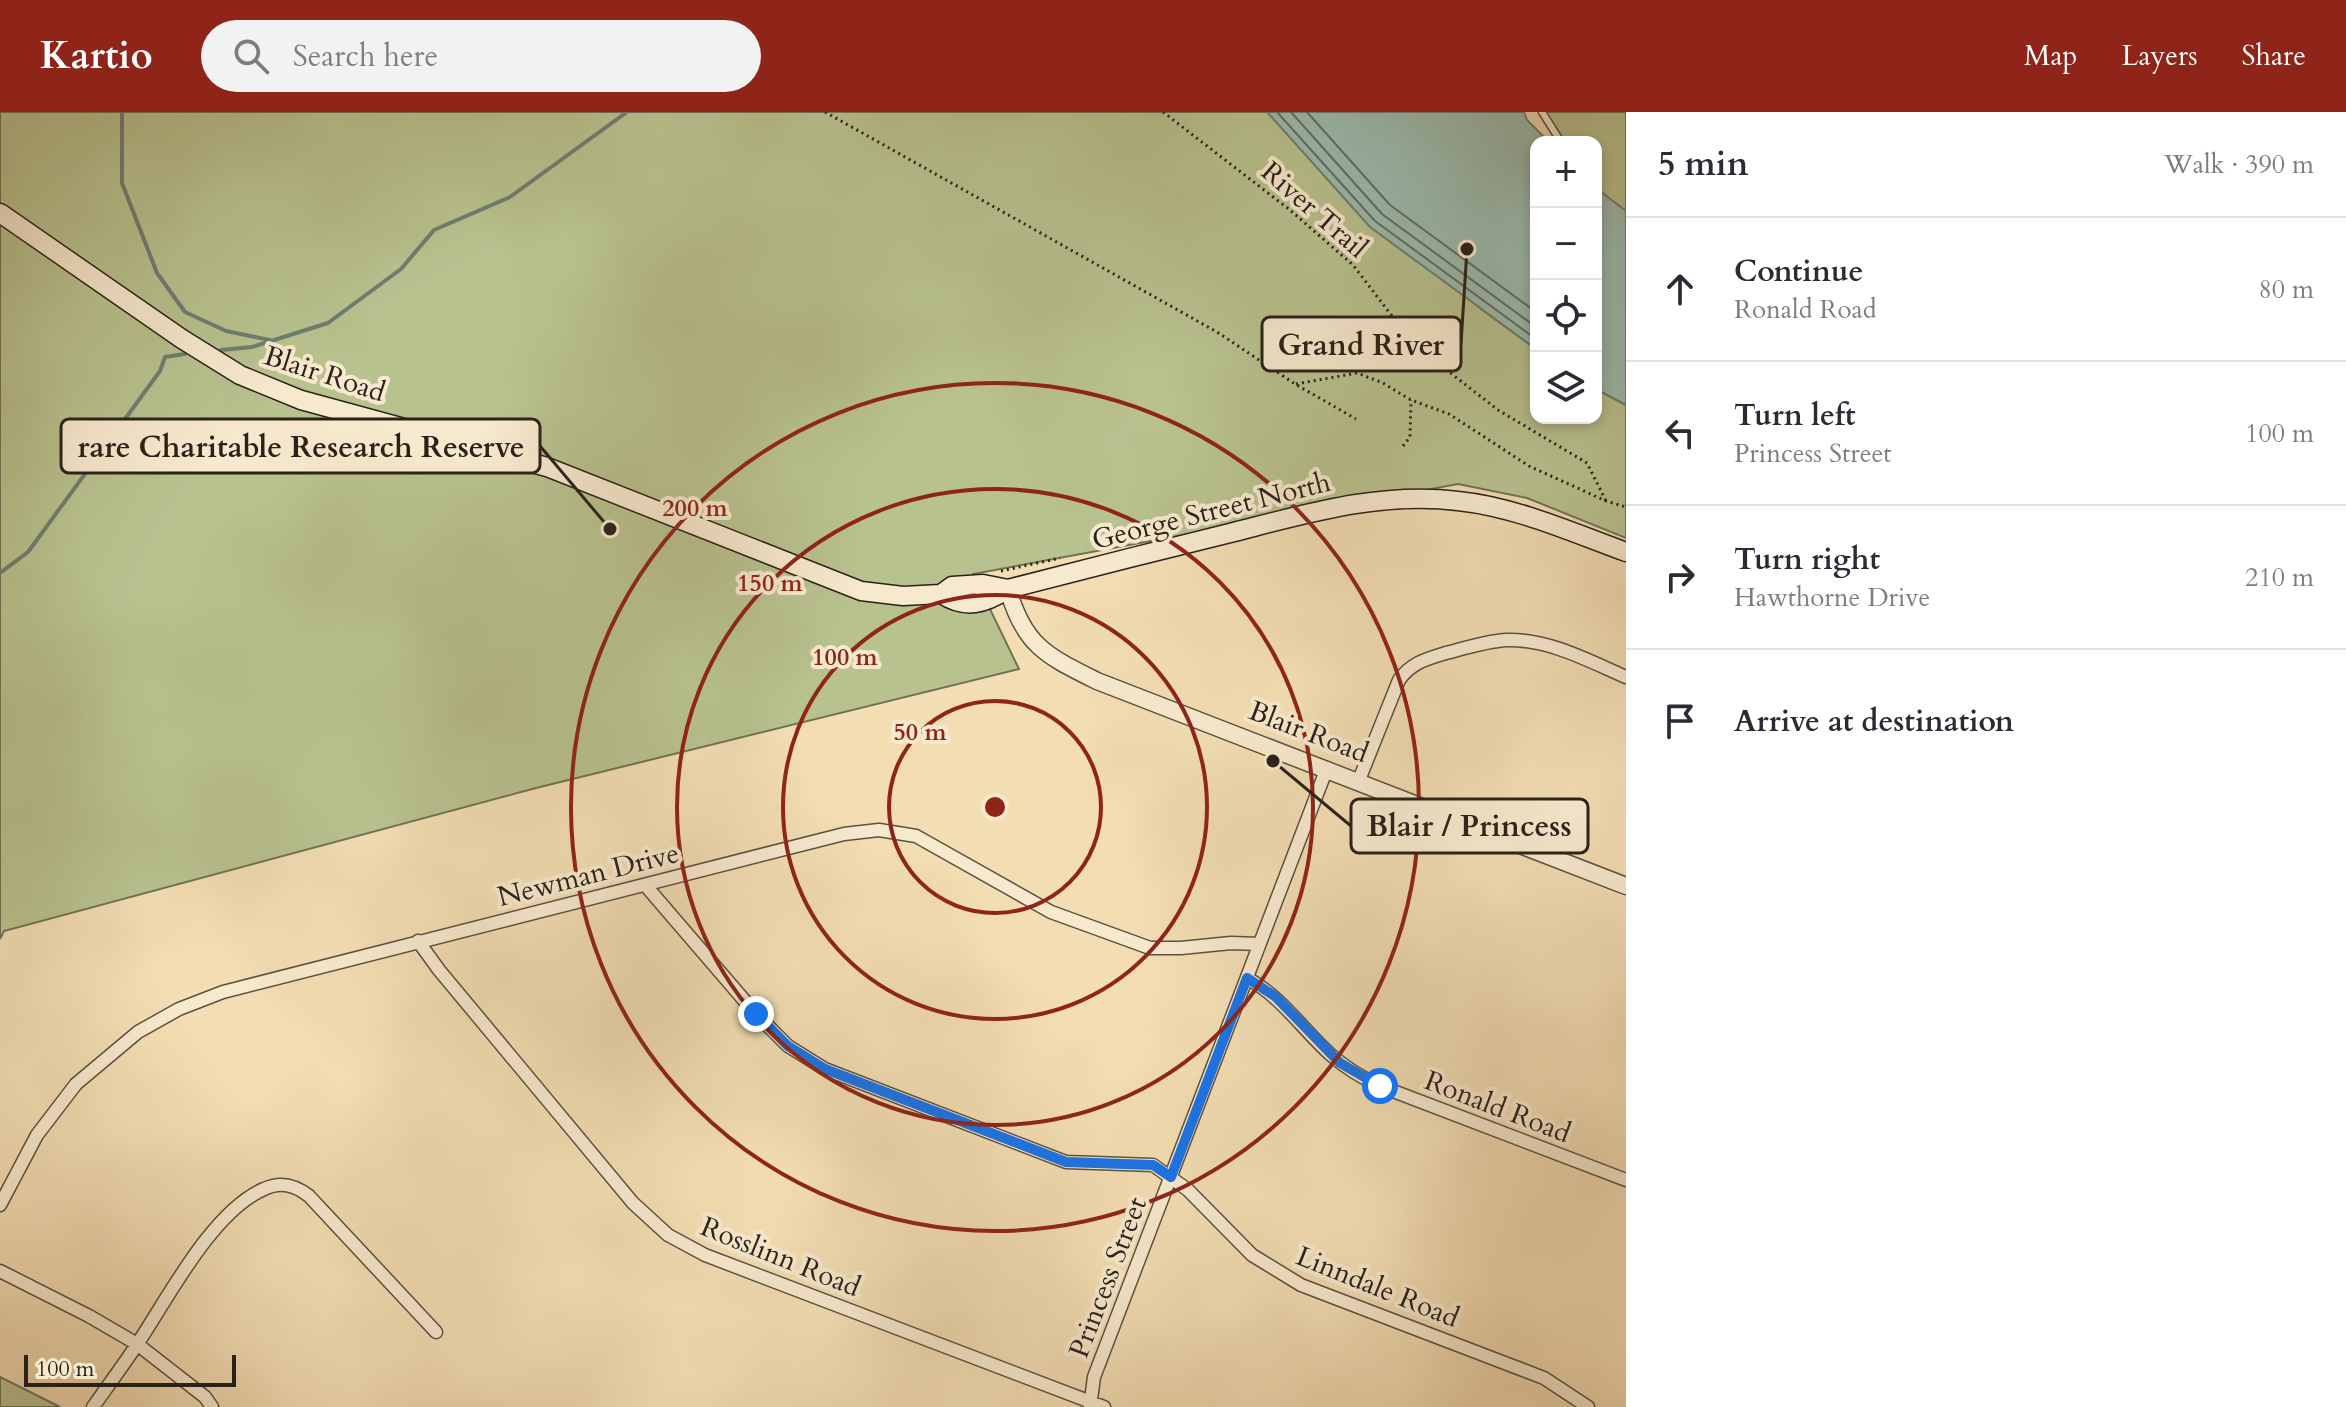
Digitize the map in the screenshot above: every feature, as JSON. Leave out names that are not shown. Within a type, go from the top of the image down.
[{"type":"main road","name":"Blair Road","points":[[0,213],[182,339],[240,375],[301,400],[547,467],[861,591],[903,596],[941,594],[956,604],[987,602],[1008,589]]},
{"type":"main road","name":"George Street North","points":[[1008,589],[1364,502],[1429,498],[1487,505],[1535,518],[1626,552]]},
{"type":"street","name":"Blair Road","points":[[1008,589],[1015,614],[1028,637],[1043,651],[1097,681],[1626,886]]},
{"type":"street","points":[[1359,780],[1399,680],[1406,670],[1421,660],[1507,640],[1539,643],[1626,677]]},
{"type":"street","name":"Princess Street","points":[[1088,1405],[1094,1377],[1327,768]]},
{"type":"street","name":"Newman Drive","points":[[0,1205],[37,1135],[76,1084],[138,1032],[179,1009],[223,992],[844,834],[879,830],[916,836],[1051,912],[1150,948],[1259,944]]},
{"type":"street","points":[[646,886],[756,1014],[788,1046],[825,1069],[1066,1162],[1153,1165],[1171,1177]]},
{"type":"street","name":"Rosslinn Road","points":[[418,941],[633,1203],[668,1235],[705,1255],[1088,1405],[1104,1407]]},
{"type":"street","name":"Ronald Road","points":[[1247,978],[1276,997],[1329,1053],[1357,1075],[1626,1180]]},
{"type":"street","name":"Linndale Road","points":[[1171,1177],[1188,1190],[1252,1255],[1301,1285],[1544,1378],[1588,1407]]},
{"type":"street","points":[[93,1407],[217,1225],[245,1200],[264,1188],[281,1184],[296,1187],[309,1196],[436,1332]]},
{"type":"street","points":[[0,1271],[137,1344],[193,1387],[212,1407]]},
{"type":"lane","points":[[1542,112],[1557,136]]},
{"type":"path","points":[[825,112],[1217,332],[1295,384],[1356,419]]},
{"type":"path","name":"River Trail","points":[[1163,112],[1290,210],[1353,265],[1402,329],[1435,361],[1498,410],[1587,463],[1606,501]]},
{"type":"path","points":[[1295,384],[1357,373],[1383,383],[1411,400],[1449,414],[1529,466],[1626,507]]},
{"type":"path","points":[[1403,446],[1410,437],[1411,400]]},
{"type":"green space","points":[[0,112],[1285,112],[1481,309],[1530,345],[1530,424],[1602,424],[1602,392],[1626,405],[1626,538],[1527,498],[1458,484],[973,574],[1019,669],[536,788],[4,931],[0,939]]},
{"type":"green space","points":[[1544,112],[1626,112],[1626,215],[1602,202],[1602,136],[1556,136]]},
{"type":"green space","points":[[0,1377],[60,1407],[0,1407]]},
{"type":"water","points":[[1267,112],[1524,112],[1527,120],[1543,136],[1530,136],[1530,345],[1370,227]]},
{"type":"water","points":[[1602,193],[1626,211],[1626,405],[1602,392]]},
{"type":"waterway","points":[[122,112],[122,183],[157,273],[185,312],[226,331],[270,340]]},
{"type":"waterway","points":[[221,350],[252,347],[328,323],[401,269],[434,230],[510,197],[627,112]]},
{"type":"waterway","points":[[0,573],[28,552],[160,371],[165,357],[185,354]]},
{"type":"place","name":"Grand River","points":[[1467,249]]},
{"type":"place","name":"rare Charitable Research Reserve","points":[[610,529]]},
{"type":"place","name":"Blair / Princess","points":[[1273,761]]},
{"type":"route","points":[[756,1014],[788,1046],[825,1069],[1066,1162],[1153,1165],[1171,1177],[1247,978],[1276,997],[1340,1063],[1380,1086]]}]
